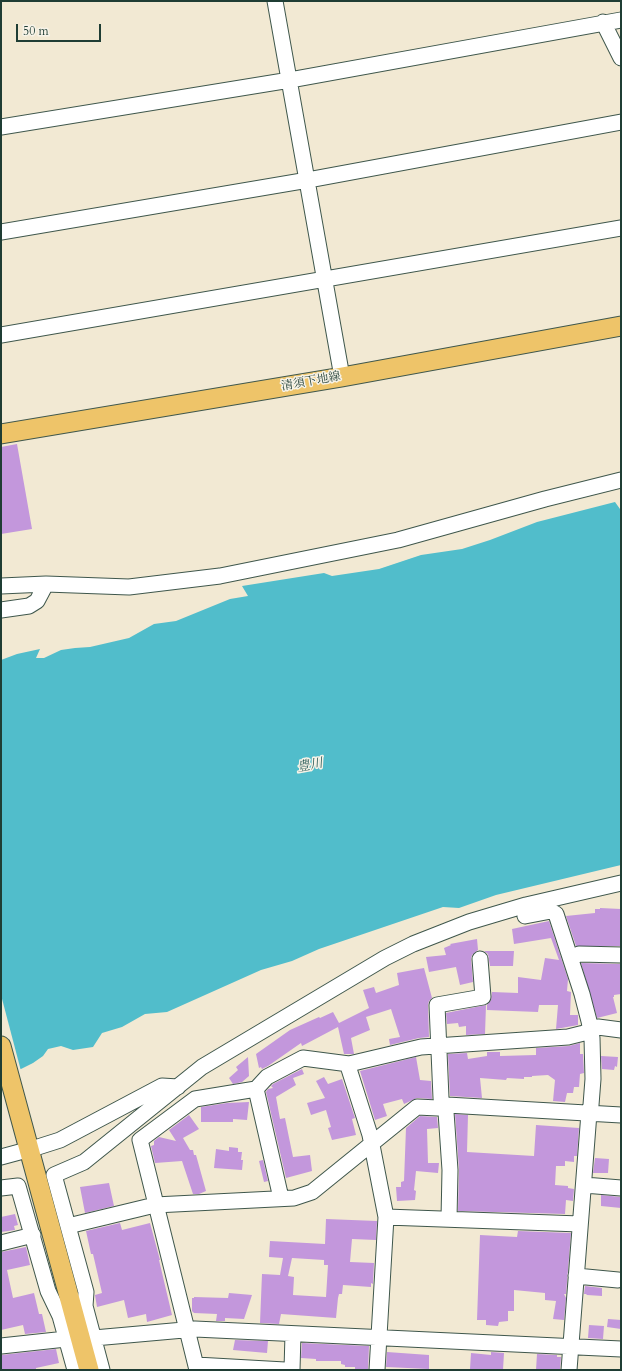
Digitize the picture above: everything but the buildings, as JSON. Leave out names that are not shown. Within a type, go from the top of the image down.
[{"type":"main road","name":"清須下地線","points":[[1,434],[342,377],[621,326]]},
{"type":"main road","points":[[1,1046],[89,1370]]},
{"type":"street","points":[[275,1],[342,377]]},
{"type":"street","points":[[1,127],[290,80],[603,22],[621,20]]},
{"type":"street","points":[[603,22],[621,58]]},
{"type":"street","points":[[1,232],[308,180],[621,122]]},
{"type":"street","points":[[1,335],[621,228]]},
{"type":"street","points":[[1,586],[46,584],[129,587],[220,576],[398,540],[545,499],[621,480]]},
{"type":"street","points":[[1,610],[30,606],[37,601],[46,584]]},
{"type":"street","points":[[102,1370],[85,1306],[86,1292],[54,1176],[84,1162],[202,1067],[385,958],[413,944],[469,922],[526,905],[621,883]]},
{"type":"street","points":[[469,922],[482,925],[541,912],[551,911],[556,914],[571,958],[591,1030],[593,1079],[569,1370]]},
{"type":"street","points":[[571,958],[579,954],[621,955]]},
{"type":"street","points":[[449,1219],[450,1170],[446,1112],[441,1098],[437,1005],[483,997],[480,959]]},
{"type":"street","points":[[284,1370],[196,1368],[140,1140],[195,1099],[256,1089],[267,1078],[303,1058],[349,1064],[414,1049],[568,1037],[584,1033],[598,1027],[621,1030]]},
{"type":"street","points":[[349,1064],[349,1069],[370,1135],[386,1217],[377,1370]]},
{"type":"street","points":[[1,1157],[60,1140],[162,1086],[178,1087]]},
{"type":"street","points":[[256,1089],[281,1198]]},
{"type":"street","points":[[68,1226],[155,1206],[294,1198],[312,1192],[417,1107],[438,1108],[447,1105],[621,1115]]},
{"type":"street","points":[[584,1185],[621,1188]]},
{"type":"street","points":[[1,1188],[18,1186],[48,1291],[60,1316],[75,1370]]},
{"type":"street","points":[[386,1217],[580,1224]]},
{"type":"street","points":[[1,1243],[33,1235]]},
{"type":"street","points":[[576,1276],[618,1280]]},
{"type":"street","points":[[94,1338],[186,1329],[621,1349]]},
{"type":"street","points":[[292,1370],[293,1334]]},
{"type":"street","points":[[1,1346],[66,1339]]},
{"type":"water","name":"豊川","points":[[615,502],[621,509],[621,865],[496,895],[459,908],[443,907],[319,949],[292,961],[261,970],[167,1012],[145,1014],[122,1027],[102,1033],[93,1047],[73,1050],[61,1046],[48,1049],[43,1056],[33,1063],[21,1069],[1,1073],[1,660],[17,654],[40,649],[36,658],[44,658],[61,650],[90,647],[129,638],[154,624],[176,621],[230,599],[248,596],[242,586],[324,573],[332,576],[379,569],[421,555],[462,549],[537,522]]},
{"type":"pier","points":[[1,995],[21,1071],[1,1075]]}]
